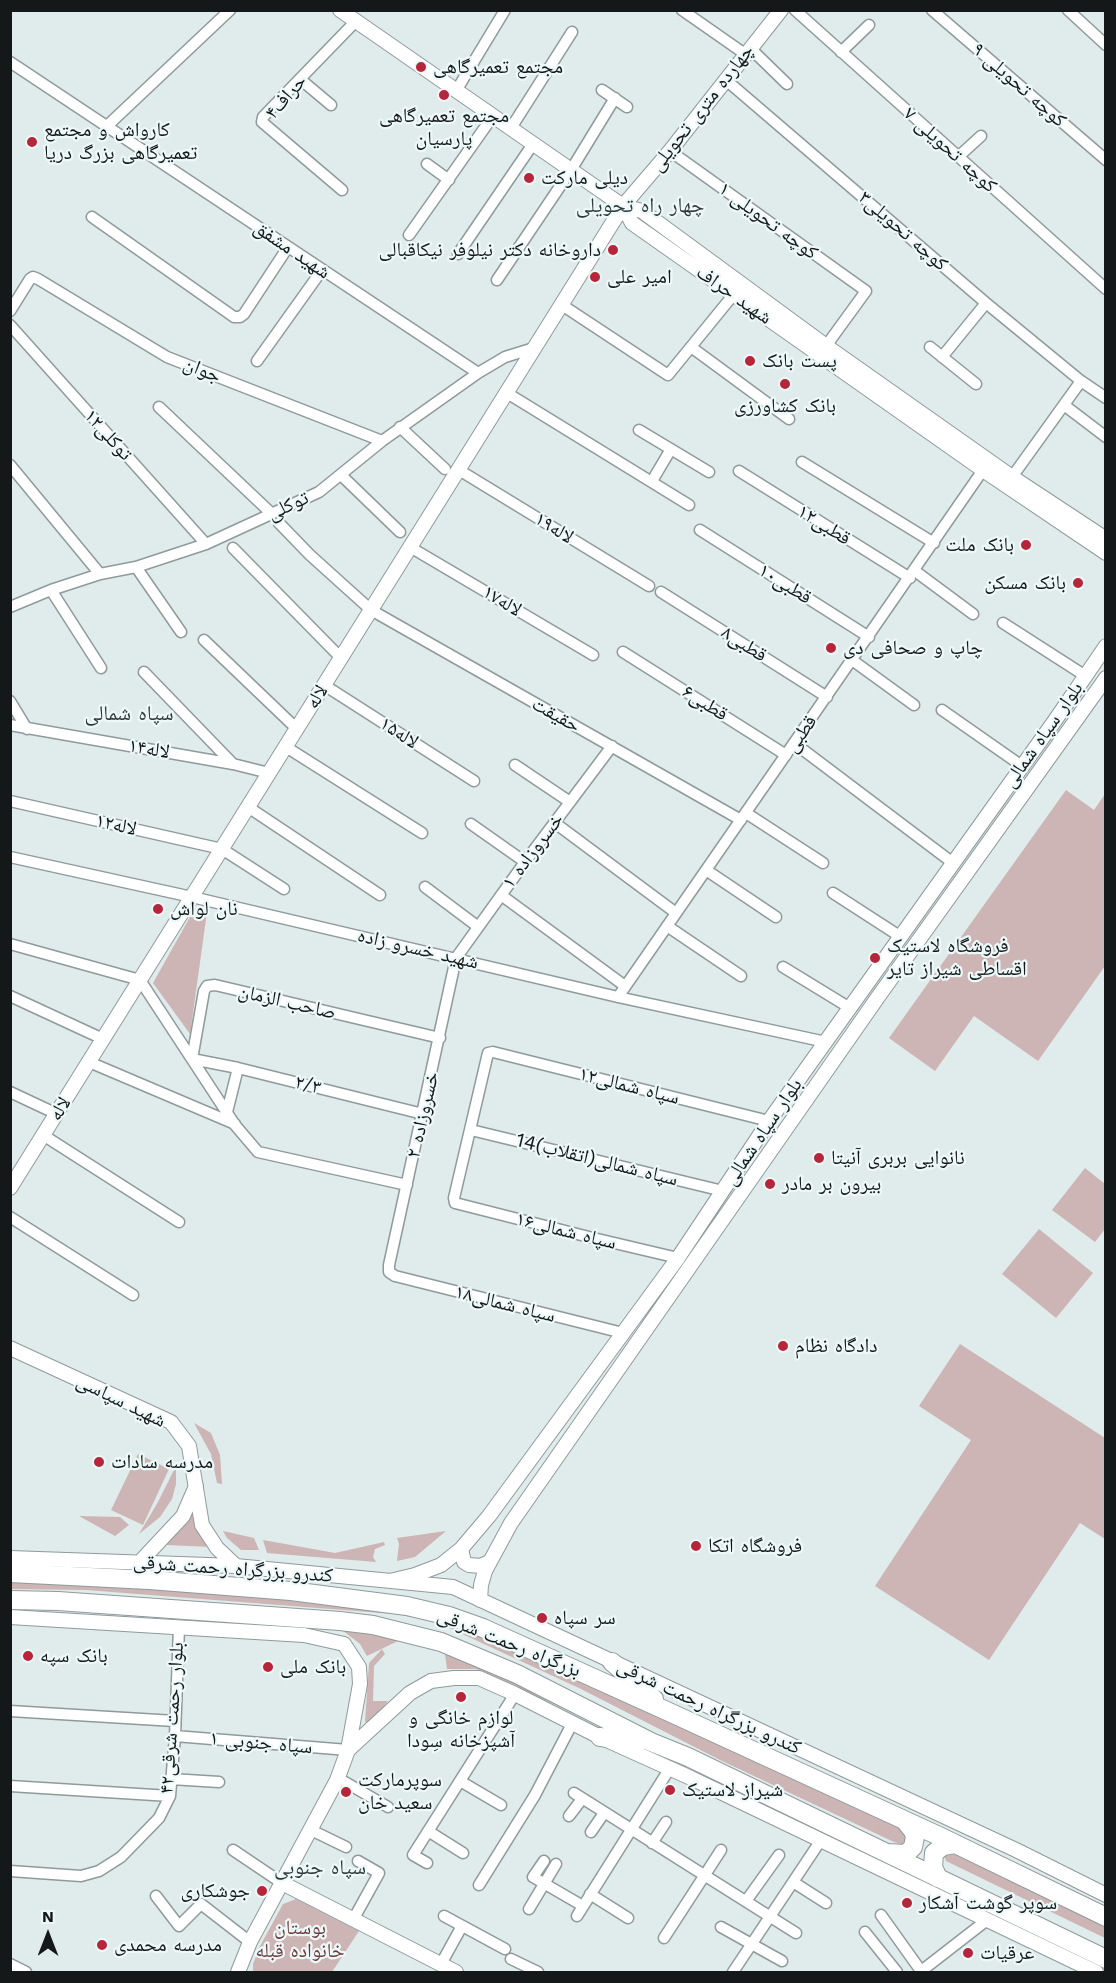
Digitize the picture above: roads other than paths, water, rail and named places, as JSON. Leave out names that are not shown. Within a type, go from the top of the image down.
[{"type":"highway","name":"بزرگراه رحمت شرقی","points":[[10,1573],[149,1580],[291,1591],[407,1606],[449,1616],[483,1628],[955,1844]]},
{"type":"highway","name":"بزرگراه رحمت شرقی","points":[[10,1600],[152,1607],[373,1625],[441,1642],[517,1674],[651,1742],[688,1757],[938,1878]]},
{"type":"highway","points":[[612,1662],[669,1712]]},
{"type":"highway","points":[[600,1737],[651,1742]]},
{"type":"highway","points":[[886,1852],[902,1854],[913,1847],[915,1837],[905,1821]]},
{"type":"highway","points":[[1106,1917],[955,1844],[943,1846],[934,1852],[933,1867],[938,1878],[1106,1959]]},
{"type":"main road","points":[[340,10],[623,206],[642,211],[685,251],[826,346],[1012,477],[1089,535],[1106,539]]},
{"type":"main road","name":"چهارده متری تحویلی","points":[[623,206],[670,151],[778,11]]},
{"type":"main road","name":"لاله","points":[[11,1187],[410,547],[452,469],[507,393],[623,206]]},
{"type":"main road","name":"شهید حراف","points":[[685,251],[734,294],[983,470],[1089,535],[1106,553]]},
{"type":"main road","name":"بلوار سپاه شمالی","points":[[390,1581],[441,1565],[461,1549],[489,1516],[678,1258],[769,1121],[1106,646]]},
{"type":"main road","name":"بلوار سپاه شمالی","points":[[480,1600],[481,1585],[489,1562],[511,1523],[995,832],[1106,678]]},
{"type":"main road","points":[[981,824],[995,832]]},
{"type":"main road","points":[[743,1161],[757,1170]]},
{"type":"main road","name":"شهید سپاسی","points":[[10,1348],[171,1422],[189,1446],[202,1525],[206,1533],[236,1566]]},
{"type":"main road","points":[[140,1562],[183,1516],[196,1484]]},
{"type":"main road","points":[[461,1549],[464,1562],[469,1565],[481,1566],[489,1562]]},
{"type":"main road","name":"کندرو بزرگراه رحمت شرقی","points":[[10,1558],[236,1566],[453,1587],[1016,1850],[1106,1895]]},
{"type":"main road","points":[[10,1617],[304,1635],[344,1644],[359,1666],[360,1684],[348,1750],[338,1778],[250,1942],[238,1972]]},
{"type":"main road","points":[[348,1750],[410,1693],[434,1680],[478,1678],[1096,1972]]},
{"type":"main road","points":[[282,1883],[456,1972]]},
{"type":"street","points":[[107,126],[230,10]]},
{"type":"street","points":[[456,91],[505,10]]},
{"type":"street","points":[[682,10],[747,51],[787,84]]},
{"type":"street","name":"کوچه تحویلی ۷","points":[[795,10],[1106,290]]},
{"type":"street","name":"کوچه تحویلی ۹","points":[[932,10],[1106,160]]},
{"type":"street","points":[[1068,10],[1106,45]]},
{"type":"street","name":"حراف۴","points":[[342,190],[262,122],[263,117],[356,21]]},
{"type":"street","points":[[841,52],[869,25]]},
{"type":"street","points":[[511,128],[572,32]]},
{"type":"street","name":"شهید مشفق","points":[[10,62],[477,373]]},
{"type":"street","points":[[300,80],[331,105]]},
{"type":"street","name":"کوچه تحویلی۳","points":[[726,80],[986,303],[1081,381],[1106,398]]},
{"type":"street","points":[[602,90],[627,107]]},
{"type":"street","points":[[497,280],[571,170],[615,98]]},
{"type":"street","points":[[409,235],[493,116]]},
{"type":"street","points":[[958,157],[981,136]]},
{"type":"street","points":[[458,254],[533,144]]},
{"type":"street","name":"کوچه تحویلی ۱","points":[[670,151],[866,291],[826,346]]},
{"type":"street","points":[[427,164],[448,180]]},
{"type":"street","points":[[92,217],[234,317],[244,314],[288,247]]},
{"type":"street","points":[[257,361],[322,270]]},
{"type":"street","name":"جوان","points":[[10,311],[33,277],[166,357],[382,441]]},
{"type":"street","points":[[562,305],[668,375],[734,294]]},
{"type":"street","points":[[942,357],[986,303]]},
{"type":"street","name":"توکلی۱۲","points":[[10,326],[206,544]]},
{"type":"street","points":[[692,347],[789,419]]},
{"type":"street","points":[[930,347],[976,384]]},
{"type":"street","name":"توکلی","points":[[10,607],[51,590],[100,574],[136,567],[275,518],[319,492],[400,427],[477,373],[505,357],[534,348]]},
{"type":"street","points":[[1012,477],[1081,381]]},
{"type":"street","points":[[507,393],[689,505]]},
{"type":"street","points":[[1064,405],[1106,437]]},
{"type":"street","name":"حقیقت","points":[[159,407],[275,518],[310,555],[371,610],[612,746],[744,816],[824,863]]},
{"type":"street","name":"لاله۱۹","points":[[400,427],[452,469],[649,586]]},
{"type":"street","points":[[639,430],[709,472]]},
{"type":"street","points":[[652,481],[671,449]]},
{"type":"street","points":[[802,462],[934,543]]},
{"type":"street","points":[[10,465],[100,574]]},
{"type":"street","name":"قطبی","points":[[618,997],[983,470]]},
{"type":"street","name":"قطبی۱۲","points":[[739,471],[912,574],[973,614]]},
{"type":"street","points":[[341,475],[400,532]]},
{"type":"street","name":"قطبی۱۰","points":[[700,530],[869,637]]},
{"type":"street","name":"لاله۱۷","points":[[410,547],[593,655]]},
{"type":"street","points":[[233,548],[341,658]]},
{"type":"street","points":[[136,567],[181,632]]},
{"type":"street","points":[[51,590],[101,668]]},
{"type":"street","name":"قطبی۸","points":[[661,592],[827,697]]},
{"type":"street","points":[[1003,623],[1084,675]]},
{"type":"street","points":[[204,640],[297,729]]},
{"type":"street","name":"قطبی۶","points":[[623,652],[786,755]]},
{"type":"street","points":[[852,660],[914,705]]},
{"type":"street","points":[[144,672],[233,764]]},
{"type":"street","name":"لاله۱۵","points":[[324,685],[474,781]]},
{"type":"street","points":[[10,701],[27,729]]},
{"type":"street","points":[[942,710],[1022,766]]},
{"type":"street","name":"لاله۱۴","points":[[10,725],[233,764],[269,774]]},
{"type":"street","points":[[794,743],[953,863]]},
{"type":"street","name":"خسروزاده ۱","points":[[456,958],[477,926],[612,746]]},
{"type":"street","points":[[286,747],[422,833]]},
{"type":"street","points":[[515,765],[570,802]]},
{"type":"street","name":"لاله۱۲","points":[[10,801],[222,849]]},
{"type":"street","points":[[248,807],[380,895]]},
{"type":"street","points":[[555,823],[676,913]]},
{"type":"street","points":[[471,824],[525,861]]},
{"type":"street","points":[[222,849],[284,889]]},
{"type":"street","name":"شهید خسرو زاده","points":[[10,857],[192,897],[618,997],[825,1042]]},
{"type":"street","points":[[706,870],[776,917]]},
{"type":"street","points":[[425,887],[477,926]]},
{"type":"street","points":[[833,893],[901,936]]},
{"type":"street","points":[[501,895],[625,986]]},
{"type":"street","points":[[667,926],[741,976]]},
{"type":"street","points":[[10,944],[140,980],[235,1125],[254,1149],[264,1154],[407,1185]]},
{"type":"street","name":"خسروزاده ۲","points":[[389,1272],[456,958]]},
{"type":"street","points":[[783,967],[850,1008]]},
{"type":"street","name":"صاحب الزمان","points":[[192,1059],[204,991],[207,986],[215,985],[440,1038]]},
{"type":"street","points":[[10,996],[103,1039]]},
{"type":"street","name":"سپاه شمالی۱۲","points":[[471,1130],[488,1053],[494,1052],[769,1121]]},
{"type":"street","name":"۲/۳","points":[[192,1059],[238,1068],[423,1114]]},
{"type":"street","points":[[89,1062],[235,1125]]},
{"type":"street","points":[[227,1112],[238,1068]]},
{"type":"street","points":[[10,1092],[57,1114]]},
{"type":"street","name":"14سپاه شمالی(اتقلاب)","points":[[471,1130],[723,1191]]},
{"type":"street","name":"سپاه شمالی۱۶","points":[[471,1130],[454,1198],[455,1203],[678,1258]]},
{"type":"street","points":[[43,1135],[179,1222]]},
{"type":"street","points":[[10,1217],[133,1295]]},
{"type":"street","name":"سپاه شمالی۱۸","points":[[389,1272],[395,1276],[623,1333]]},
{"type":"street","name":"بلوار رحمت شرقی۴۲","points":[[10,1872],[81,1876],[99,1872],[121,1857],[159,1818],[170,1797],[179,1627]]},
{"type":"street","points":[[427,1863],[413,1855],[515,1694]]},
{"type":"street","points":[[10,1711],[174,1721]]},
{"type":"street","points":[[479,1884],[535,1795],[573,1722]]},
{"type":"street","name":"۱ سپاه جنوبی","points":[[175,1736],[348,1750]]},
{"type":"street","points":[[544,1860],[533,1877],[580,1911],[670,1768]]},
{"type":"street","points":[[338,1778],[388,1807]]},
{"type":"street","points":[[171,1779],[219,1782]]},
{"type":"street","points":[[460,1781],[501,1805]]},
{"type":"street","points":[[10,1786],[170,1797]]},
{"type":"street","points":[[569,1816],[578,1796],[771,1915],[796,1933]]},
{"type":"street","points":[[591,1832],[604,1813]]},
{"type":"street","points":[[652,1843],[666,1822]]},
{"type":"street","points":[[311,1830],[346,1847]]},
{"type":"street","points":[[428,1831],[464,1853]]},
{"type":"street","points":[[733,1972],[821,1840]]},
{"type":"street","points":[[233,1850],[282,1883]]},
{"type":"street","points":[[664,1938],[721,1850]]},
{"type":"street","points":[[746,1900],[779,1855]]},
{"type":"street","points":[[354,1920],[379,1873],[358,1861]]},
{"type":"street","points":[[529,1909],[556,1864]]},
{"type":"street","points":[[793,1882],[826,1903]]},
{"type":"street","points":[[590,1894],[628,1918]]},
{"type":"street","points":[[156,1896],[179,1926],[201,1904],[250,1942]]},
{"type":"street","points":[[882,1915],[921,1972],[987,1920]]},
{"type":"street","points":[[444,1916],[505,1949]]},
{"type":"street","points":[[441,1964],[462,1926]]},
{"type":"street","points":[[721,1927],[782,1961]]},
{"type":"street","points":[[865,1932],[897,1972]]},
{"type":"street","points":[[511,1959],[538,1972],[546,1972]]},
{"type":"street","points":[[10,1964],[26,1972]]},
{"type":"place","name":"مجتمع تعمیرگاهی","points":[[421,67]]},
{"type":"place","name":"مجتمع تعمیرگاهی پارسیان","points":[[444,95]]},
{"type":"place","name":"کارواش و مجتمع تعمیرگاهی بزرگ دریا","points":[[32,142]]},
{"type":"place","name":"دیلی مارکت","points":[[529,178]]},
{"type":"place","name":"داروخانه دکتر نیلوفر نیکاقبالی","points":[[613,250]]},
{"type":"place","name":"امیر علی","points":[[595,277]]},
{"type":"place","name":"پست بانک","points":[[750,361]]},
{"type":"place","name":"بانک کشاورزی","points":[[785,384]]},
{"type":"place","name":"بانک ملت","points":[[1026,545]]},
{"type":"place","name":"بانک مسکن","points":[[1078,583]]},
{"type":"place","name":"چاپ و صحافی دی","points":[[831,648]]},
{"type":"place","name":"نان لواش","points":[[158,909]]},
{"type":"place","name":"فروشگاه لاستیک اقساطی شیراز تایر","points":[[875,958]]},
{"type":"place","name":"نانوایی بربری آنیتا","points":[[819,1158]]},
{"type":"place","name":"بیرون بر مادر","points":[[770,1184]]},
{"type":"place","name":"دادگاه نظام","points":[[783,1346]]},
{"type":"place","name":"مدرسه سادات","points":[[99,1462]]},
{"type":"place","name":"فروشگاه اتکا","points":[[696,1546]]},
{"type":"place","name":"سر سپاه","points":[[542,1618]]},
{"type":"place","name":"بانک سپه","points":[[28,1656]]},
{"type":"place","name":"بانک ملی","points":[[268,1667]]},
{"type":"place","name":"لوازم خانگی و آشپزخانه سِودا","points":[[461,1697]]},
{"type":"place","name":"شیراز لاستیک","points":[[670,1790]]},
{"type":"place","name":"سوپرمارکت سعید خان","points":[[346,1792]]},
{"type":"place","name":"جوشکاری","points":[[262,1891]]},
{"type":"place","name":"سوپر گوشت آشکار","points":[[907,1903]]},
{"type":"place","name":"مدرسه محمدی","points":[[102,1945]]},
{"type":"place","name":"عرقیات","points":[[968,1953]]},
{"type":"district","name":"چهار راه تحویلی","points":[[640,206]]},
{"type":"district","name":"سپاه شمالی","points":[[129,714]]},
{"type":"district","name":"سپاه جنوبی","points":[[320,1868]]},
{"type":"park label","name":"بوستان خانواده قبله","points":[[300,1940]]}]
